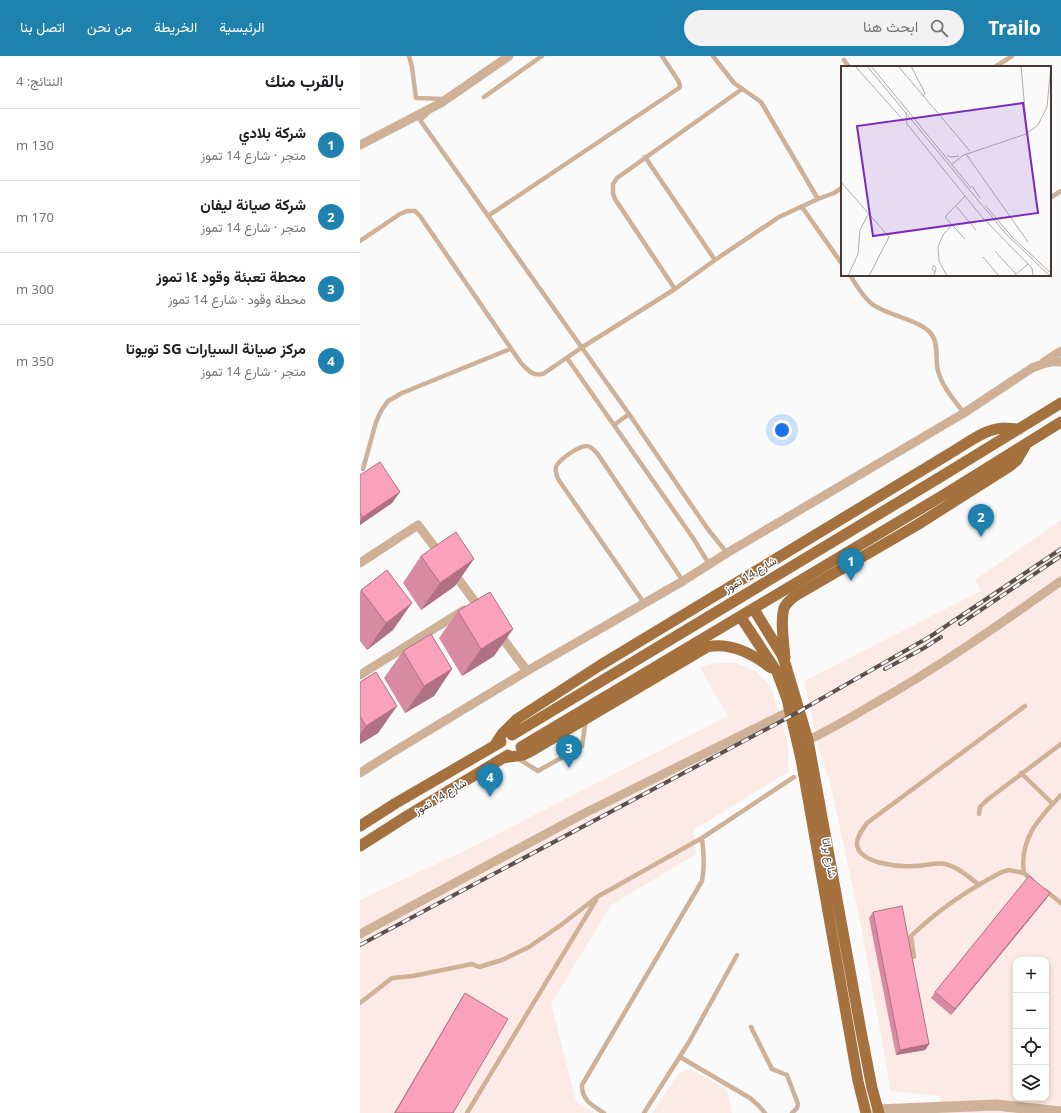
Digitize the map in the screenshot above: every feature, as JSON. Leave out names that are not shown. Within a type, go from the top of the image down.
[{"type":"main road","points":[[1019,429],[1061,403]]},
{"type":"main road","points":[[1027,443],[1017,460],[1010,466],[917,525],[788,601],[784,608],[782,669],[734,648],[720,646],[707,647],[533,750],[523,755],[518,752],[947,494],[1027,443],[1061,422]]},
{"type":"main road","name":"شارع 14 تموز","points":[[495,745],[502,734],[517,719],[600,666],[986,432],[1004,428],[1019,429]]},
{"type":"main road","name":"شارع 14 تموز","points":[[360,826],[1019,429]]},
{"type":"main road","points":[[738,582],[744,592]]},
{"type":"main road","points":[[724,590],[730,600]]},
{"type":"main road","name":"شارع براثا","points":[[755,611],[782,655],[782,669],[801,760],[858,1081],[866,1113]]},
{"type":"main road","name":"شارع براثا","points":[[742,619],[782,669],[808,740],[861,1031],[878,1111]]},
{"type":"main road","name":"شارع 14 تموز","points":[[360,846],[503,758],[518,752]]},
{"type":"street","points":[[360,145],[444,101],[509,56]]},
{"type":"street","points":[[360,773],[527,671],[683,581],[727,553],[964,413],[1032,368],[1061,351]]},
{"type":"street","points":[[1041,364],[1061,362]]},
{"type":"street","points":[[361,561],[418,525],[527,671]]},
{"type":"street","points":[[808,740],[904,688],[1061,581]]},
{"type":"street","points":[[360,675],[476,602]]},
{"type":"street","points":[[360,934],[581,815],[790,711]]},
{"type":"street","points":[[878,1111],[996,1106],[1061,1112]]},
{"type":"lane","points":[[409,56],[416,98],[444,101]]},
{"type":"lane","points":[[484,97],[542,56]]},
{"type":"lane","points":[[488,216],[679,88],[679,82],[662,56]]},
{"type":"lane","points":[[713,56],[729,77],[742,89],[761,102],[818,199]]},
{"type":"lane","points":[[996,66],[1009,57]]},
{"type":"lane","points":[[844,60],[847,66]]},
{"type":"lane","points":[[675,289],[615,199],[613,184],[617,178],[645,157],[715,110],[742,89]]},
{"type":"lane","points":[[444,101],[420,120],[629,414],[707,528],[727,553]]},
{"type":"lane","points":[[645,157],[715,260]]},
{"type":"lane","points":[[360,241],[400,214],[407,211],[415,211],[423,219],[510,349],[529,371],[536,375],[543,374],[581,348],[675,289],[779,217],[841,189]]},
{"type":"lane","points":[[1051,197],[1061,191]]},
{"type":"lane","points":[[802,207],[841,263]]},
{"type":"lane","points":[[851,276],[873,305],[892,315],[911,321],[924,328],[932,335],[936,345],[938,371],[944,384],[964,413]]},
{"type":"lane","points":[[363,469],[376,422],[388,401],[510,349]]},
{"type":"lane","points":[[567,358],[693,538],[709,564]]},
{"type":"lane","points":[[614,425],[629,414]]},
{"type":"lane","points":[[644,603],[555,472],[556,465],[561,460],[582,447],[587,446],[592,448],[597,453],[683,581]]},
{"type":"lane","points":[[979,885],[958,869],[945,864],[902,866],[873,861],[865,857],[860,852],[857,846],[858,837],[867,823],[1025,706]]},
{"type":"lane","points":[[518,752],[538,771],[582,746],[586,719]]},
{"type":"lane","points":[[979,814],[980,807],[987,800],[1061,744]]},
{"type":"lane","points":[[1021,773],[1053,804]]},
{"type":"lane","points":[[360,1003],[392,978],[413,976],[472,964],[479,967],[502,960],[529,948],[598,897],[702,838],[794,777]]},
{"type":"lane","points":[[1024,873],[1024,849],[1032,829],[1061,796]]},
{"type":"lane","points":[[604,1113],[588,1102],[584,1097],[582,1085],[702,881],[704,858],[702,838]]},
{"type":"lane","points":[[914,957],[911,936],[928,920],[956,899],[1002,872],[1010,870],[1024,873],[1061,903]]},
{"type":"lane","points":[[467,1113],[598,897]]},
{"type":"lane","points":[[644,1113],[680,1057],[737,955]]},
{"type":"lane","points":[[751,1027],[772,1068],[787,1074],[798,1104],[797,1108],[792,1113]]},
{"type":"lane","points":[[680,1057],[750,1098],[765,1113]]},
{"type":"shaded area","points":[[1061,520],[1061,1113],[944,1113],[939,1096],[891,1091],[861,926],[830,782],[819,749],[804,681],[981,591],[975,580]]},
{"type":"shaded area","points":[[716,663],[734,663],[746,667],[757,672],[767,682],[773,692],[787,740],[789,752],[789,772],[693,830],[696,854],[611,905],[551,1004],[576,1101],[594,1113],[360,1113],[360,900],[466,850],[728,716],[700,668]]},
{"type":"shaded area","points":[[690,1069],[727,1090],[732,1113],[652,1113],[678,1074]]},
{"type":"building","points":[[380,462],[400,492],[363,517],[360,513],[360,475]]},
{"type":"building","points":[[456,532],[474,559],[440,583],[421,556]]},
{"type":"building","points":[[387,570],[412,603],[386,623],[361,590]]},
{"type":"building","points":[[490,592],[513,629],[481,649],[458,611]]},
{"type":"building","points":[[431,634],[452,669],[424,686],[403,651]]},
{"type":"building","points":[[376,672],[397,706],[366,726],[360,716],[360,682]]},
{"type":"building","points":[[1029,876],[1050,893],[955,1009],[935,992]]},
{"type":"building","points":[[902,906],[929,1044],[900,1050],[873,912]]},
{"type":"building","points":[[465,993],[508,1019],[453,1113],[395,1113]]},
{"type":"railway","points":[[360,945],[791,716],[931,636],[1061,549]]},
{"type":"railway","points":[[960,624],[1061,556]]},
{"type":"railway","points":[[885,669],[941,637]]},
{"type":"place","name":"شركة صيانة ليفان","points":[[981,537]]},
{"type":"place","name":"شركة بلادي","points":[[851,581]]},
{"type":"place","name":"محطة تعبئة وقود ١٤ تموز","points":[[569,768]]},
{"type":"place","name":"مركز صيانة السيارات SG تويوتا","points":[[490,797]]}]
